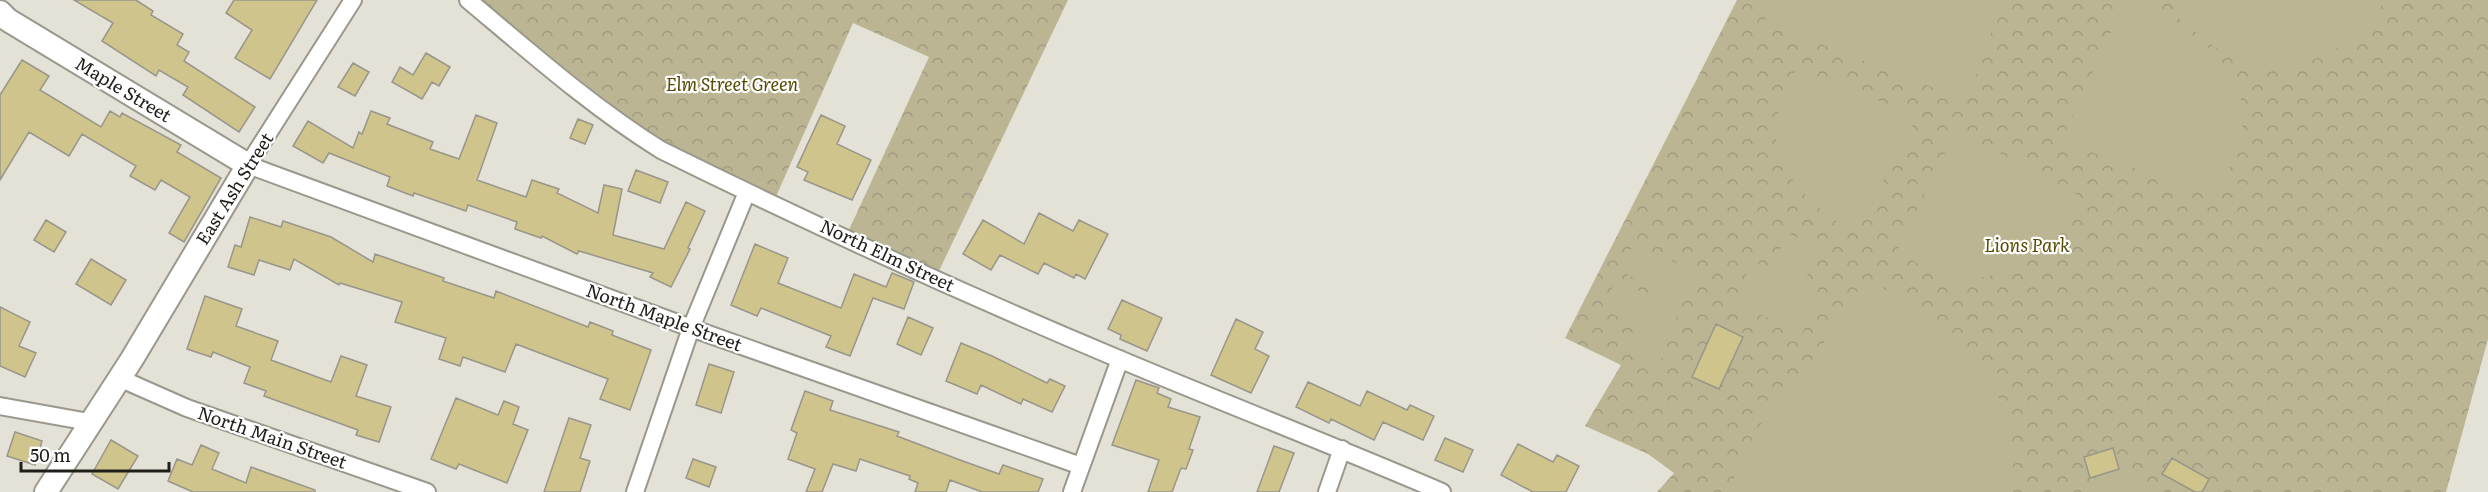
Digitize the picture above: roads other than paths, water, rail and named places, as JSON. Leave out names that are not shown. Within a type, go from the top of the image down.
[{"type":"street","name":"East Ash Street","points":[[46,492],[353,0]]},
{"type":"street","name":"North Elm Street","points":[[468,0],[631,132],[661,150],[944,283],[1120,359],[1442,492]]},
{"type":"street","name":"Maple Street","points":[[0,12],[8,20],[248,165]]},
{"type":"street","name":"North Maple Street","points":[[248,165],[691,328],[1081,466]]},
{"type":"street","points":[[635,492],[691,328],[747,192]]},
{"type":"street","points":[[1072,492],[1120,359]]},
{"type":"street","name":"North Main Street","points":[[119,378],[187,408],[427,492]]},
{"type":"street","points":[[0,406],[89,422]]},
{"type":"street","points":[[1327,492],[1342,449]]},
{"type":"park label","name":"Elm Street Green","points":[[732,85]]},
{"type":"park label","name":"Lions Park","points":[[2027,246]]}]
